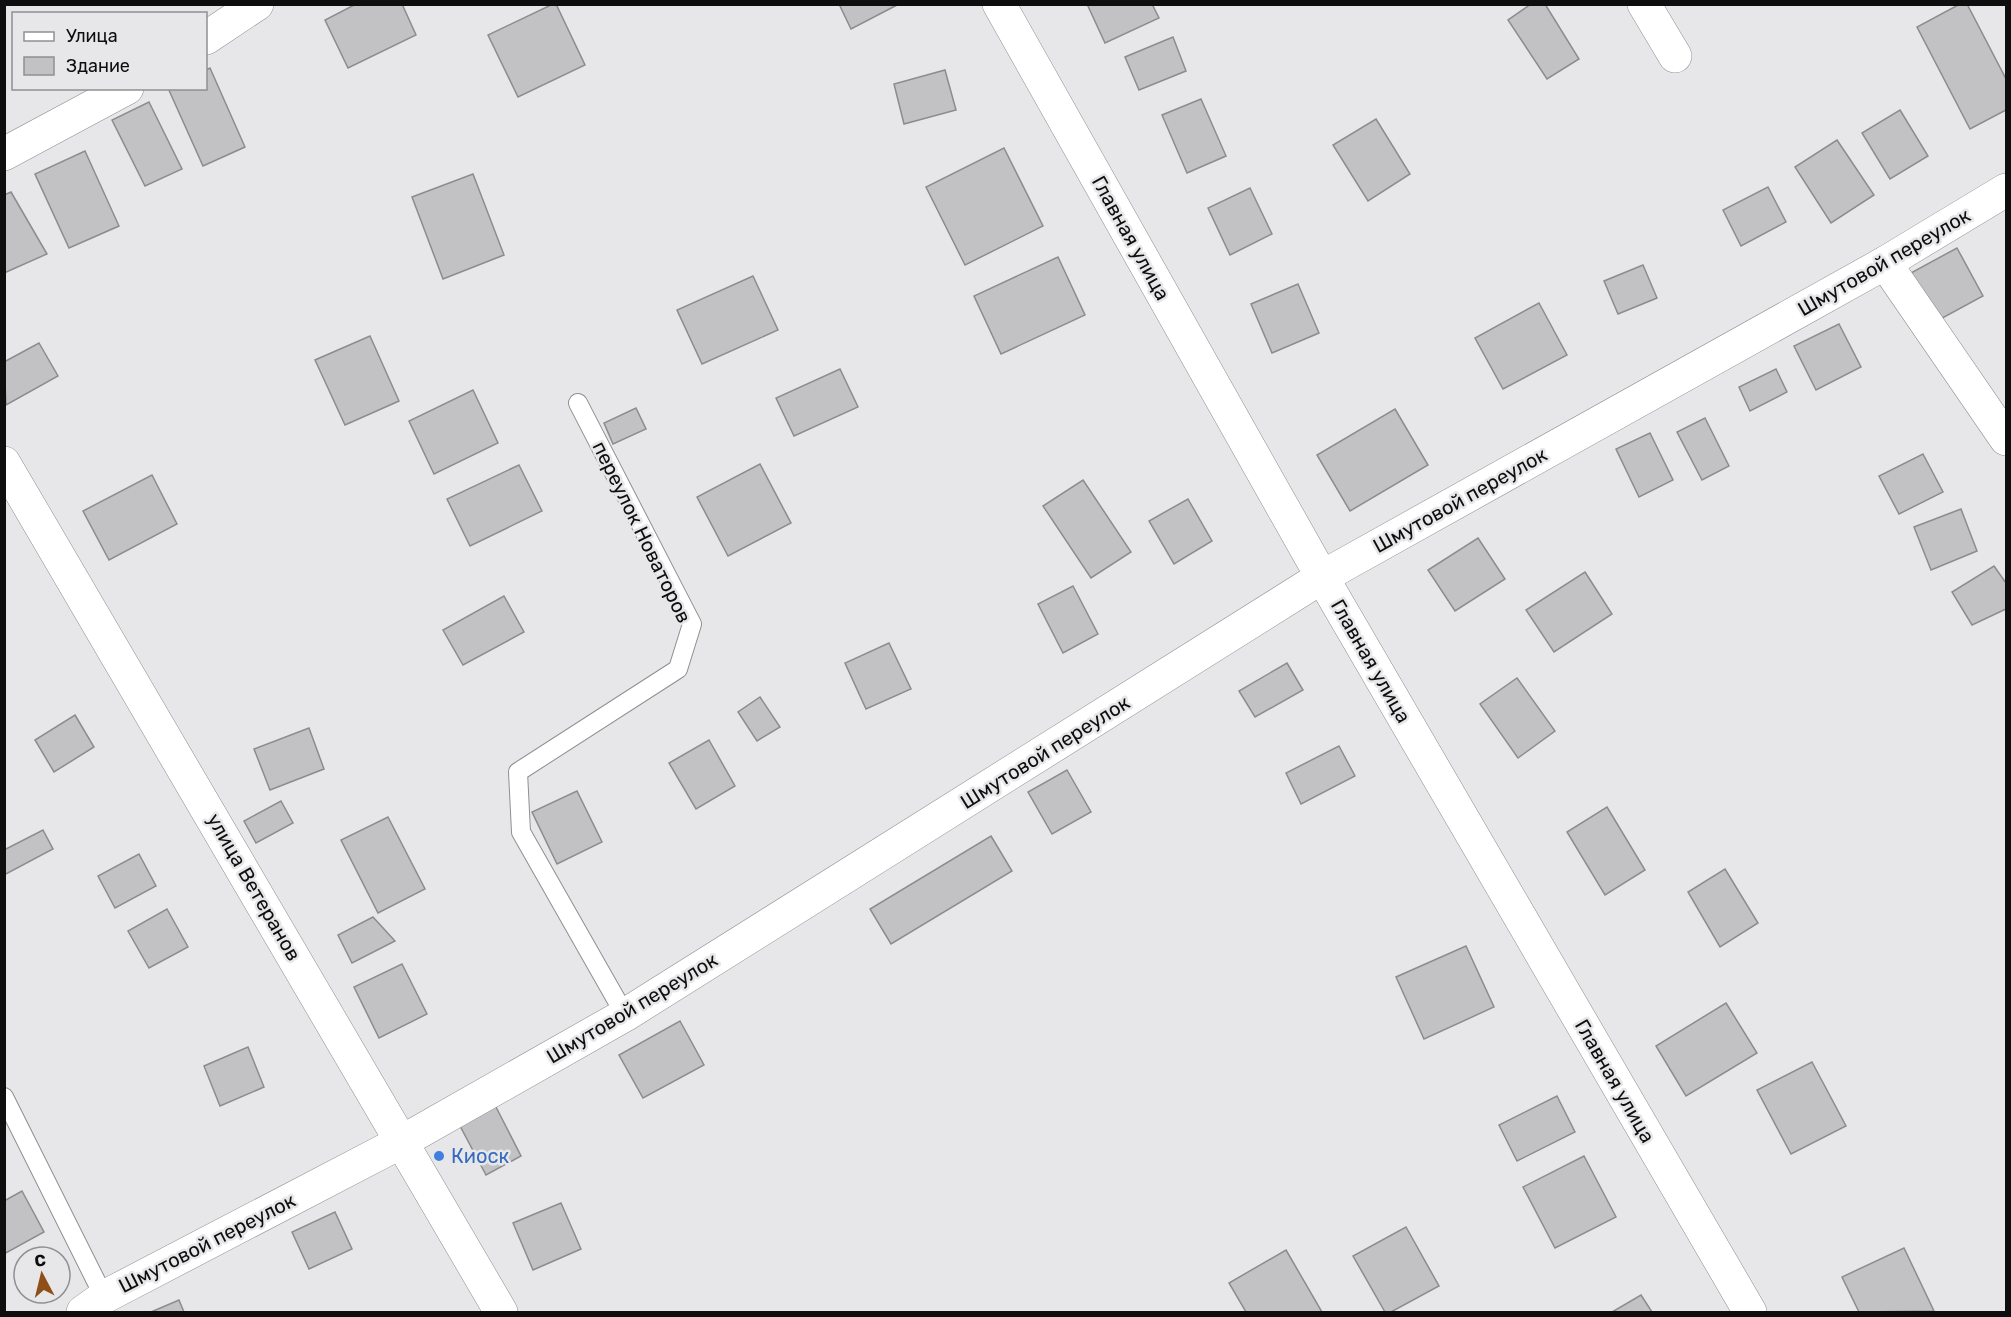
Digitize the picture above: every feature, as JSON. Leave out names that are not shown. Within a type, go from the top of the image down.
[{"type":"street","points":[[207,37],[257,4]]},
{"type":"street","name":"Главная улица","points":[[999,4],[1322,577],[1750,1312]]},
{"type":"street","points":[[1644,4],[1675,56]]},
{"type":"street","points":[[4,154],[123,90]]},
{"type":"street","name":"Шмутовой переулок","points":[[94,1305],[404,1141],[625,1015],[1322,577],[1885,263],[2007,190]]},
{"type":"street","points":[[1885,263],[2007,439]]},
{"type":"street","name":"улица Ветеранов","points":[[4,463],[404,1141],[501,1312]]},
{"type":"lane","name":"переулок Новаторов","points":[[578,404],[692,624],[678,669],[518,772],[521,832],[625,1015]]},
{"type":"lane","points":[[4,1097],[94,1305]]},
{"type":"building","points":[[356,4],[402,4],[416,35],[348,68],[325,20]]},
{"type":"building","points":[[556,4],[585,65],[518,97],[488,35]]},
{"type":"building","points":[[839,4],[899,4],[851,29]]},
{"type":"building","points":[[1087,4],[1152,4],[1159,18],[1105,43]]},
{"type":"building","points":[[1531,4],[1545,4],[1579,59],[1547,79],[1508,20]]},
{"type":"building","points":[[1960,4],[1967,4],[2006,79],[2006,110],[1970,129],[1917,27]]},
{"type":"building","points":[[1173,37],[1186,71],[1139,90],[1125,57]]},
{"type":"building","points":[[210,68],[245,147],[203,166],[169,90],[207,90],[207,70]]},
{"type":"building","points":[[945,70],[956,110],[904,124],[894,84]]},
{"type":"building","points":[[1201,99],[1226,156],[1187,173],[1162,115]]},
{"type":"building","points":[[149,102],[182,169],[145,186],[112,120]]},
{"type":"building","points":[[1900,110],[1928,156],[1890,179],[1862,133]]},
{"type":"building","points":[[1376,119],[1410,174],[1368,201],[1333,145]]},
{"type":"building","points":[[1837,140],[1874,195],[1831,223],[1795,167]]},
{"type":"building","points":[[1004,148],[1043,226],[965,265],[926,187]]},
{"type":"building","points":[[85,151],[119,226],[69,248],[35,174]]},
{"type":"building","points":[[473,174],[504,255],[443,279],[412,197]]},
{"type":"building","points":[[1768,187],[1786,222],[1741,246],[1723,210]]},
{"type":"building","points":[[1250,188],[1272,234],[1230,255],[1208,208]]},
{"type":"building","points":[[11,192],[47,254],[4,273],[4,195]]},
{"type":"building","points":[[1957,248],[1983,296],[1935,322],[1909,274]]},
{"type":"building","points":[[1058,257],[1085,315],[1001,354],[974,296]]},
{"type":"building","points":[[1643,265],[1657,298],[1618,314],[1604,281]]},
{"type":"building","points":[[753,276],[778,330],[702,364],[677,310]]},
{"type":"building","points":[[1298,284],[1319,333],[1272,353],[1251,304]]},
{"type":"building","points":[[1539,303],[1567,355],[1503,389],[1475,338]]},
{"type":"building","points":[[1839,324],[1861,367],[1816,390],[1794,346]]},
{"type":"building","points":[[370,336],[399,401],[345,425],[315,360]]},
{"type":"building","points":[[39,343],[58,376],[6,405],[4,362]]},
{"type":"building","points":[[840,369],[858,407],[794,436],[776,398]]},
{"type":"building","points":[[1776,369],[1787,392],[1750,411],[1739,387]]},
{"type":"building","points":[[473,390],[498,443],[434,474],[409,421]]},
{"type":"building","points":[[636,408],[646,429],[613,444],[604,423]]},
{"type":"building","points":[[1395,409],[1428,465],[1350,511],[1317,455]]},
{"type":"building","points":[[1705,418],[1729,466],[1702,480],[1677,432]]},
{"type":"building","points":[[1650,433],[1673,480],[1639,497],[1616,449]]},
{"type":"building","points":[[1923,454],[1943,492],[1899,514],[1879,476]]},
{"type":"building","points":[[760,464],[791,523],[728,556],[697,497]]},
{"type":"building","points":[[519,465],[542,511],[470,546],[447,499]]},
{"type":"building","points":[[152,475],[177,524],[109,560],[83,511]]},
{"type":"building","points":[[1083,480],[1131,552],[1091,578],[1043,506]]},
{"type":"building","points":[[1188,499],[1212,541],[1174,564],[1149,521]]},
{"type":"building","points":[[1961,509],[1977,551],[1931,570],[1914,527]]},
{"type":"building","points":[[1478,538],[1505,579],[1455,611],[1428,570]]},
{"type":"building","points":[[1994,566],[2006,583],[2006,609],[1972,625],[1952,592]]},
{"type":"building","points":[[1585,572],[1612,614],[1554,652],[1526,610]]},
{"type":"building","points":[[1073,586],[1098,634],[1063,653],[1038,604]]},
{"type":"building","points":[[504,596],[524,632],[463,665],[443,630]]},
{"type":"building","points":[[889,643],[911,689],[866,709],[845,663]]},
{"type":"building","points":[[1287,663],[1303,690],[1255,717],[1239,691]]},
{"type":"building","points":[[1517,678],[1555,731],[1518,758],[1480,704]]},
{"type":"building","points":[[760,697],[780,727],[757,741],[738,712]]},
{"type":"building","points":[[75,715],[94,747],[54,772],[35,740]]},
{"type":"building","points":[[309,728],[324,769],[270,790],[254,749]]},
{"type":"building","points":[[709,740],[735,786],[696,809],[669,763]]},
{"type":"building","points":[[1339,746],[1355,776],[1301,804],[1286,773]]},
{"type":"building","points":[[1067,770],[1091,812],[1052,834],[1028,792]]},
{"type":"building","points":[[577,791],[602,842],[557,864],[532,812]]},
{"type":"building","points":[[281,801],[293,823],[256,843],[244,821]]},
{"type":"building","points":[[1607,807],[1645,870],[1605,895],[1567,832]]},
{"type":"building","points":[[388,817],[425,889],[378,913],[341,840]]},
{"type":"building","points":[[43,830],[53,849],[4,875],[4,850]]},
{"type":"building","points":[[991,836],[1012,871],[891,944],[870,909]]},
{"type":"building","points":[[139,854],[156,886],[115,908],[98,876]]},
{"type":"building","points":[[1725,869],[1758,923],[1720,947],[1688,892]]},
{"type":"building","points":[[167,909],[188,947],[149,968],[128,931]]},
{"type":"building","points":[[373,917],[395,941],[352,963],[338,935]]},
{"type":"building","points":[[1466,946],[1494,1007],[1424,1039],[1396,977]]},
{"type":"building","points":[[402,964],[427,1014],[379,1038],[354,987]]},
{"type":"building","points":[[1726,1003],[1757,1053],[1686,1096],[1656,1046]]},
{"type":"building","points":[[680,1021],[704,1065],[643,1098],[619,1055]]},
{"type":"building","points":[[248,1047],[264,1087],[220,1106],[204,1066]]},
{"type":"building","points":[[1812,1062],[1846,1126],[1791,1154],[1757,1090]]},
{"type":"building","points":[[1557,1096],[1575,1132],[1517,1161],[1499,1125]]},
{"type":"building","points":[[495,1105],[521,1156],[486,1175],[459,1124]]},
{"type":"building","points":[[1584,1156],[1616,1217],[1555,1248],[1523,1187]]},
{"type":"building","points":[[22,1191],[44,1232],[20,1245],[12,1245],[12,1250],[4,1254],[4,1201]]},
{"type":"building","points":[[561,1203],[581,1249],[533,1270],[513,1223]]},
{"type":"building","points":[[335,1212],[352,1249],[309,1269],[292,1232]]},
{"type":"building","points":[[1406,1227],[1439,1286],[1391,1312],[1385,1312],[1353,1256]]},
{"type":"building","points":[[1904,1248],[1934,1311],[1859,1312],[1842,1277]]},
{"type":"building","points":[[1286,1250],[1322,1312],[1246,1312],[1229,1283]]},
{"type":"building","points":[[1641,1295],[1652,1312],[1612,1312]]},
{"type":"building","points":[[179,1300],[184,1312],[151,1312]]},
{"type":"place","name":"Киоск","points":[[439,1156]]}]
